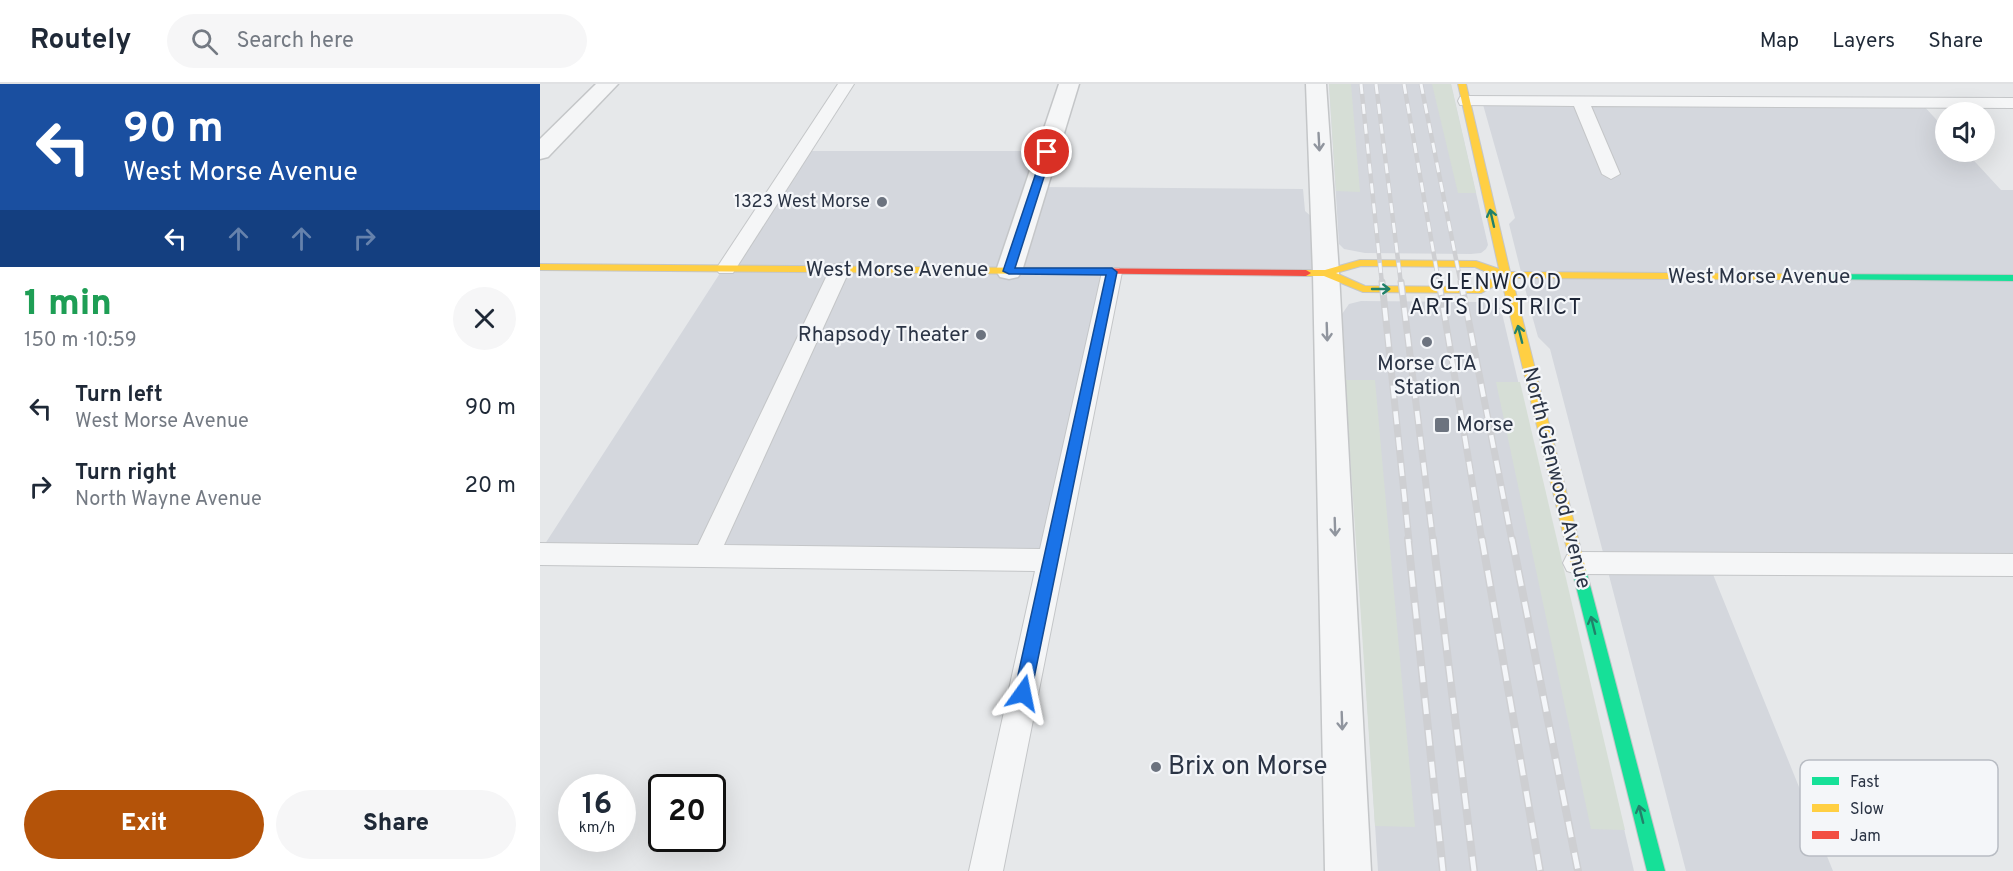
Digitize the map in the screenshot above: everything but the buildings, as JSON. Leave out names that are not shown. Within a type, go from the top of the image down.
[{"type":"street","points":[[540,152],[608,84]]},
{"type":"street","points":[[1009,271],[1069,84]]},
{"type":"street","points":[[1316,84],[1326,273],[1348,871]]},
{"type":"street","name":"North Glenwood Avenue","points":[[1464,92],[1505,275],[1576,563],[1656,871]]},
{"type":"street","name":"West Morse Avenue","points":[[540,267],[1326,273],[1360,263],[1372,263],[1476,264],[1505,275],[2013,278]]},
{"type":"street","name":"West Morse Avenue","points":[[1326,273],[1363,289],[1481,290],[1505,275]]},
{"type":"lane","points":[[726,269],[846,84]]},
{"type":"lane","points":[[1464,92],[1580,101],[2013,103]]},
{"type":"lane","points":[[1580,101],[1611,174]]},
{"type":"lane","points":[[706,556],[840,269]]},
{"type":"lane","points":[[986,871],[1112,272]]},
{"type":"lane","points":[[540,554],[1050,560]]},
{"type":"lane","points":[[1576,563],[2013,565]]},
{"type":"shaded area","points":[[1329,84],[1451,84],[1488,245],[1486,249],[1481,253],[1471,254],[1365,253],[1344,249],[1339,244]]},
{"type":"shaded area","points":[[1329,84],[1351,84],[1360,192],[1336,191]]},
{"type":"shaded area","points":[[1432,84],[1451,84],[1476,193],[1458,193]]},
{"type":"shaded area","points":[[1482,101],[1922,104],[1935,118],[1935,162],[1975,162],[2001,190],[2013,190],[2013,561],[1708,562],[1800,789],[1800,856],[1827,856],[1833,871],[1686,871],[1550,349],[1538,337],[1509,224],[1515,218]]},
{"type":"shaded area","points":[[799,151],[1051,151],[1040,187],[1303,189],[1305,211],[1312,217],[1312,274],[1108,271],[1044,552],[543,547]]},
{"type":"shaded area","points":[[1361,301],[1480,302],[1493,303],[1501,309],[1634,871],[1378,871],[1342,314],[1349,304]]},
{"type":"shaded area","points":[[1345,380],[1375,380],[1415,827],[1375,826]]},
{"type":"shaded area","points":[[1496,382],[1520,382],[1625,830],[1591,829]]},
{"type":"railway","points":[[1361,84],[1382,284]]},
{"type":"railway","points":[[1376,84],[1401,284]]},
{"type":"railway","points":[[1404,84],[1439,284]]},
{"type":"railway","points":[[1421,84],[1461,284]]},
{"type":"railway","points":[[1382,282],[1409,541]]},
{"type":"railway","points":[[1401,282],[1433,541]]},
{"type":"railway","points":[[1439,282],[1482,541]]},
{"type":"railway","points":[[1461,282],[1512,541]]},
{"type":"railway","points":[[1408,539],[1443,871]]},
{"type":"railway","points":[[1433,539],[1474,871]]},
{"type":"railway","points":[[1482,539],[1540,871]]},
{"type":"railway","points":[[1512,539],[1578,871]]},
{"type":"traffic: fast","points":[[1807,277],[2013,278]]},
{"type":"traffic: fast","points":[[1579,570],[1656,871]]},
{"type":"traffic: slow","points":[[1462,84],[1516,321],[1579,570]]},
{"type":"traffic: slow","points":[[1306,273],[1326,273],[1360,263],[1476,264],[1505,275],[1807,277]]},
{"type":"traffic: slow","points":[[540,267],[1056,271]]},
{"type":"traffic: slow","points":[[1326,273],[1363,289],[1481,290],[1505,275]]},
{"type":"traffic: jam","points":[[1056,271],[1306,273]]},
{"type":"place","name":"1323 West Morse","points":[[882,202]]},
{"type":"place","name":"Rhapsody Theater","points":[[981,335]]},
{"type":"place","name":"Morse CTA Station","points":[[1427,342]]},
{"type":"place","name":"Morse","points":[[1442,425]]},
{"type":"place","name":"Brix on Morse","points":[[1156,767]]},
{"type":"district","name":"GLENWOOD ARTS DISTRICT","points":[[1496,296]]},
{"type":"route","points":[[1023,693],[1112,272],[1009,271],[1047,152]]}]
